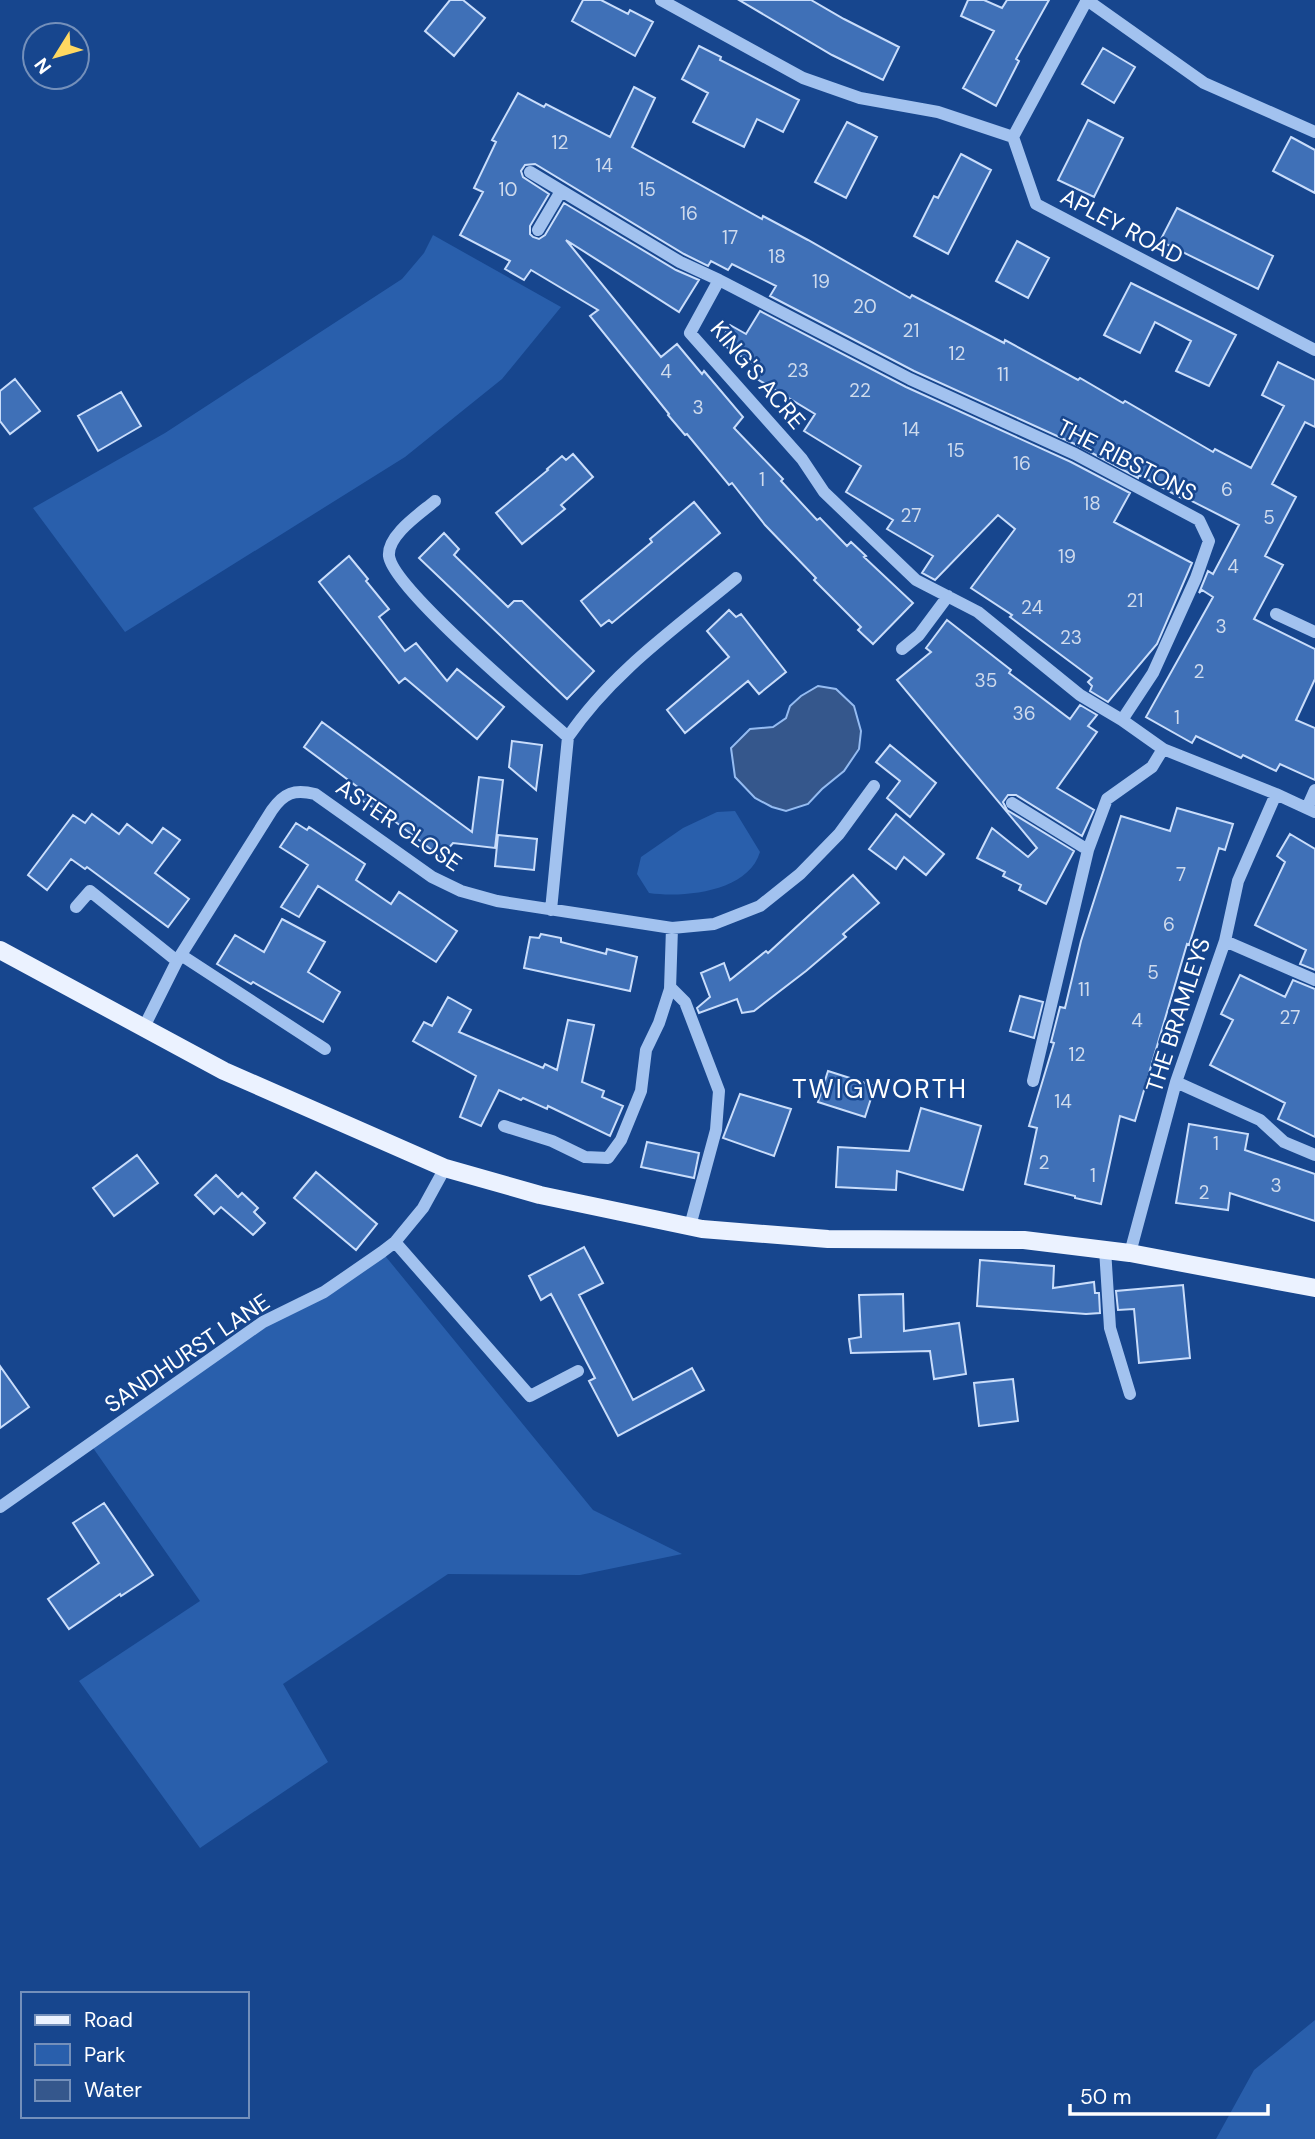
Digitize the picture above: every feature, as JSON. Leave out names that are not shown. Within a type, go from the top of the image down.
[{"type":"main road","points":[[0,950],[224,1071],[445,1168],[540,1195],[690,1226],[828,1240],[1024,1240],[1130,1253],[1315,1288]]},
{"type":"street","points":[[662,0],[803,78],[860,98],[938,112],[1013,137],[1087,0],[1204,83],[1315,132]]},
{"type":"street","name":"APLEY ROAD","points":[[1013,137],[1036,204],[1315,350]]},
{"type":"street","name":"KING'S ACRE","points":[[530,172],[680,262],[909,379]]},
{"type":"street","points":[[538,230],[561,191]]},
{"type":"street","name":"KING'S ACRE","points":[[719,280],[690,333],[802,458],[824,492],[916,580],[948,596]]},
{"type":"street","name":"THE RIBSTONS","points":[[909,379],[1075,454],[1199,520],[1209,541],[1196,578],[1153,673],[1122,720]]},
{"type":"street","points":[[436,501],[401,530],[392,542],[389,555],[396,573],[434,615],[568,737]]},
{"type":"street","points":[[551,910],[568,737],[602,692],[736,578]]},
{"type":"street","points":[[902,649],[919,635],[948,596],[978,612],[1080,695],[1163,749],[1311,810],[1315,790]]},
{"type":"street","points":[[1276,614],[1315,632]]},
{"type":"street","points":[[1033,1082],[1088,850],[1107,799],[1152,767],[1163,749]]},
{"type":"street","name":"ASTER CLOSE","points":[[144,1027],[179,958],[279,800],[292,793],[302,791],[314,794],[432,877],[461,891],[497,901],[672,928],[714,925],[760,906],[800,874],[839,835],[874,786]]},
{"type":"street","points":[[852,793],[862,801]]},
{"type":"street","name":"THE BRAMLEYS","points":[[1130,1253],[1176,1082],[1225,941],[1238,881],[1276,794]]},
{"type":"street","points":[[1012,803],[1088,850]]},
{"type":"street","points":[[76,906],[90,891],[179,958],[325,1049]]},
{"type":"street","points":[[504,1126],[552,1141],[585,1157],[608,1158],[621,1140],[641,1091],[646,1050],[659,1023],[670,987],[672,928]]},
{"type":"street","points":[[1225,941],[1315,980]]},
{"type":"street","points":[[670,987],[685,1002],[719,1091],[716,1130],[690,1226]]},
{"type":"street","points":[[1176,1082],[1260,1120],[1283,1142],[1315,1155]]},
{"type":"street","name":"SANDHURST LANE","points":[[0,1507],[263,1322],[324,1292],[395,1242],[424,1208],[445,1168]]},
{"type":"street","points":[[395,1242],[530,1396],[578,1371]]},
{"type":"street","points":[[1105,1250],[1110,1328],[1130,1394]]},
{"type":"green space","points":[[433,235],[561,307],[502,379],[405,457],[125,632],[33,508],[165,433],[402,279],[424,253]]},
{"type":"green space","points":[[735,811],[760,852],[743,876],[729,884],[696,893],[649,893],[637,874],[641,857],[683,828],[717,812]]},
{"type":"green space","points":[[382,1252],[593,1510],[682,1554],[580,1575],[448,1574],[283,1684],[328,1762],[200,1848],[79,1681],[200,1601],[91,1445],[263,1322]]},
{"type":"green space","points":[[1315,2020],[1315,2139],[1216,2139],[1254,2070]]},
{"type":"water","points":[[818,686],[836,689],[854,706],[861,731],[859,749],[844,771],[808,804],[786,811],[772,807],[755,798],[735,777],[731,748],[750,729],[773,727],[786,718],[790,706]]},
{"type":"building","points":[[450,0],[463,0],[485,18],[454,56],[425,31]]},
{"type":"building","points":[[583,0],[601,0],[628,14],[630,10],[653,22],[635,56],[572,21]]},
{"type":"building","points":[[739,0],[811,0],[899,47],[883,80],[832,55]]},
{"type":"building","points":[[968,0],[984,0],[1002,8],[1007,0],[1049,0],[1016,59],[1019,61],[996,106],[963,88],[994,31],[961,16]]},
{"type":"building","points":[[699,46],[721,57],[720,60],[799,100],[783,132],[757,119],[744,147],[693,122],[708,93],[682,79]]},
{"type":"building","points":[[1103,48],[1135,67],[1114,103],[1082,84]]},
{"type":"building","points":[[634,87],[655,98],[632,147],[762,219],[763,216],[808,240],[910,298],[912,295],[1004,343],[1005,340],[1078,380],[1080,378],[1213,452],[1215,449],[1251,468],[1284,406],[1262,395],[1278,362],[1315,380],[1315,427],[1305,422],[1272,484],[1296,497],[1265,556],[1283,565],[1254,619],[1315,649],[1315,679],[1296,720],[1315,728],[1315,780],[1280,764],[1276,771],[1243,755],[1241,758],[1196,736],[1192,743],[1146,717],[1213,597],[1202,590],[1199,593],[1208,571],[1213,574],[1239,525],[1139,475],[1138,478],[1079,446],[914,371],[770,296],[776,286],[732,264],[728,270],[711,261],[708,266],[535,164],[525,165],[521,171],[523,177],[549,194],[530,226],[530,234],[533,237],[539,239],[545,235],[564,203],[676,270],[699,280],[679,312],[566,240],[661,357],[677,344],[743,417],[734,428],[783,479],[781,481],[817,520],[820,518],[847,546],[851,542],[913,603],[873,644],[858,630],[861,627],[814,580],[816,578],[765,525],[732,483],[729,485],[668,415],[590,316],[598,310],[531,270],[524,280],[505,269],[510,261],[460,235],[483,192],[474,188],[496,142],[492,140],[518,93],[544,107],[546,104],[610,137]]},
{"type":"building","points":[[1088,120],[1123,138],[1094,197],[1058,180]]},
{"type":"building","points":[[847,122],[877,137],[846,198],[815,182]]},
{"type":"building","points":[[1291,137],[1315,150],[1315,193],[1273,171]]},
{"type":"building","points":[[961,154],[991,170],[948,254],[914,236],[934,196],[938,198]]},
{"type":"building","points":[[1177,208],[1273,256],[1258,289],[1160,241]]},
{"type":"building","points":[[1017,241],[1049,258],[1028,298],[996,281]]},
{"type":"building","points":[[1131,283],[1236,335],[1209,386],[1176,371],[1191,341],[1155,322],[1140,353],[1104,335]]},
{"type":"building","points":[[760,311],[906,387],[1071,462],[1130,493],[1114,522],[1192,563],[1157,644],[1108,702],[1090,691],[1092,686],[1088,682],[1092,678],[1010,617],[1012,615],[971,588],[1015,529],[998,515],[935,580],[922,573],[933,556],[887,529],[893,520],[846,492],[861,466],[804,431],[815,414],[757,379],[763,370],[720,343],[730,325],[746,334]]},
{"type":"building","points":[[15,379],[40,411],[10,434],[0,421],[0,391]]},
{"type":"building","points":[[121,392],[141,426],[98,451],[78,416]]},
{"type":"building","points":[[573,454],[593,477],[561,505],[565,509],[522,544],[496,513],[562,456],[566,460]]},
{"type":"building","points":[[694,502],[720,533],[612,623],[609,620],[601,626],[581,601],[652,542],[650,539]]},
{"type":"building","points":[[444,533],[459,549],[454,555],[508,607],[514,601],[522,601],[594,671],[567,699],[419,558]]},
{"type":"building","points":[[349,556],[389,609],[379,617],[405,651],[416,643],[447,681],[457,669],[504,707],[477,739],[405,678],[399,683],[319,582]]},
{"type":"building","points":[[729,610],[736,617],[741,614],[786,672],[759,694],[748,681],[685,733],[667,710],[729,657],[707,631]]},
{"type":"building","points":[[947,620],[1011,670],[1009,673],[1070,719],[1080,705],[1097,715],[1088,726],[1097,732],[1057,788],[1094,810],[1082,836],[1016,795],[1008,795],[1003,802],[1007,810],[1074,851],[1046,904],[1019,890],[1021,885],[1003,876],[1005,872],[977,858],[992,828],[1028,857],[1037,848],[897,680],[931,652],[926,648]]},
{"type":"building","points":[[322,722],[472,832],[479,777],[503,780],[495,848],[453,843],[441,857],[393,820],[358,798],[363,791],[304,747]]},
{"type":"building","points":[[512,741],[542,745],[536,790],[509,767]]},
{"type":"building","points":[[890,745],[936,783],[910,817],[887,798],[900,781],[876,762]]},
{"type":"building","points":[[1177,808],[1233,824],[1225,850],[1219,848],[1189,945],[1187,944],[1135,1121],[1120,1116],[1101,1204],[1025,1184],[1037,1128],[1029,1126],[1054,1043],[1051,1042],[1060,1007],[1065,1008],[1081,941],[1121,816],[1170,831]]},
{"type":"building","points":[[92,814],[119,834],[127,824],[152,843],[163,828],[180,840],[155,873],[189,899],[168,927],[87,867],[85,869],[71,859],[47,890],[28,875],[73,815],[85,823]]},
{"type":"building","points":[[896,814],[944,854],[926,875],[904,857],[896,869],[869,849]]},
{"type":"building","points":[[296,823],[307,830],[309,827],[365,864],[356,880],[391,904],[399,892],[457,931],[436,962],[318,886],[299,917],[281,907],[308,865],[280,847]]},
{"type":"building","points":[[1290,834],[1315,849],[1315,970],[1300,964],[1306,950],[1255,925],[1285,862],[1277,856]]},
{"type":"building","points":[[498,835],[537,839],[534,870],[495,866]]},
{"type":"building","points":[[853,875],[879,903],[843,934],[846,937],[754,1011],[742,1013],[737,999],[699,1013],[697,1008],[710,997],[701,973],[724,963],[730,980],[766,951],[768,953]]},
{"type":"building","points":[[282,919],[325,942],[308,972],[340,992],[323,1022],[217,964],[235,935],[264,952]]},
{"type":"building","points":[[541,934],[606,954],[607,949],[637,957],[630,991],[524,968],[530,937],[539,938]]},
{"type":"building","points":[[1240,975],[1285,997],[1293,980],[1315,989],[1315,1137],[1278,1119],[1285,1103],[1210,1065],[1233,1020],[1221,1014]]},
{"type":"building","points":[[1020,996],[1043,1002],[1034,1038],[1010,1031]]},
{"type":"building","points":[[448,997],[471,1010],[459,1032],[543,1068],[545,1064],[557,1070],[568,1020],[594,1025],[582,1082],[604,1091],[602,1097],[623,1106],[610,1136],[548,1106],[547,1109],[499,1090],[481,1126],[460,1117],[476,1076],[413,1041],[424,1022],[432,1026]]},
{"type":"building","points":[[828,1071],[875,1086],[865,1117],[818,1102]]},
{"type":"building","points":[[740,1094],[791,1109],[774,1156],[723,1138]]},
{"type":"building","points":[[921,1108],[981,1126],[963,1190],[897,1171],[896,1190],[836,1187],[838,1147],[909,1151]]},
{"type":"building","points":[[1189,1124],[1248,1134],[1245,1150],[1315,1174],[1315,1221],[1230,1193],[1228,1210],[1176,1203]]},
{"type":"building","points":[[647,1142],[699,1153],[694,1178],[641,1167]]},
{"type":"building","points":[[137,1155],[158,1183],[114,1216],[93,1188]]},
{"type":"building","points":[[316,1172],[377,1224],[356,1250],[294,1198]]},
{"type":"building","points":[[216,1175],[238,1197],[242,1193],[258,1208],[254,1212],[265,1223],[253,1235],[221,1207],[214,1214],[195,1195]]},
{"type":"building","points":[[584,1247],[603,1283],[579,1295],[633,1400],[692,1368],[704,1390],[618,1436],[589,1381],[595,1378],[551,1294],[541,1300],[529,1276]]},
{"type":"building","points":[[980,1260],[1054,1266],[1053,1288],[1094,1282],[1095,1293],[1099,1293],[1100,1313],[977,1306]]},
{"type":"building","points":[[1183,1285],[1190,1358],[1139,1363],[1134,1309],[1118,1310],[1116,1291]]},
{"type":"building","points":[[903,1294],[904,1331],[959,1323],[966,1374],[934,1379],[930,1351],[851,1353],[849,1339],[861,1337],[859,1295]]},
{"type":"building","points":[[0,1366],[29,1407],[0,1428]]},
{"type":"building","points":[[1013,1379],[1018,1421],[979,1426],[974,1383]]},
{"type":"building","points":[[104,1503],[153,1575],[69,1629],[48,1599],[99,1563],[73,1523]]},
{"type":"district","name":"TWIGWORTH","points":[[880,1089]]}]
